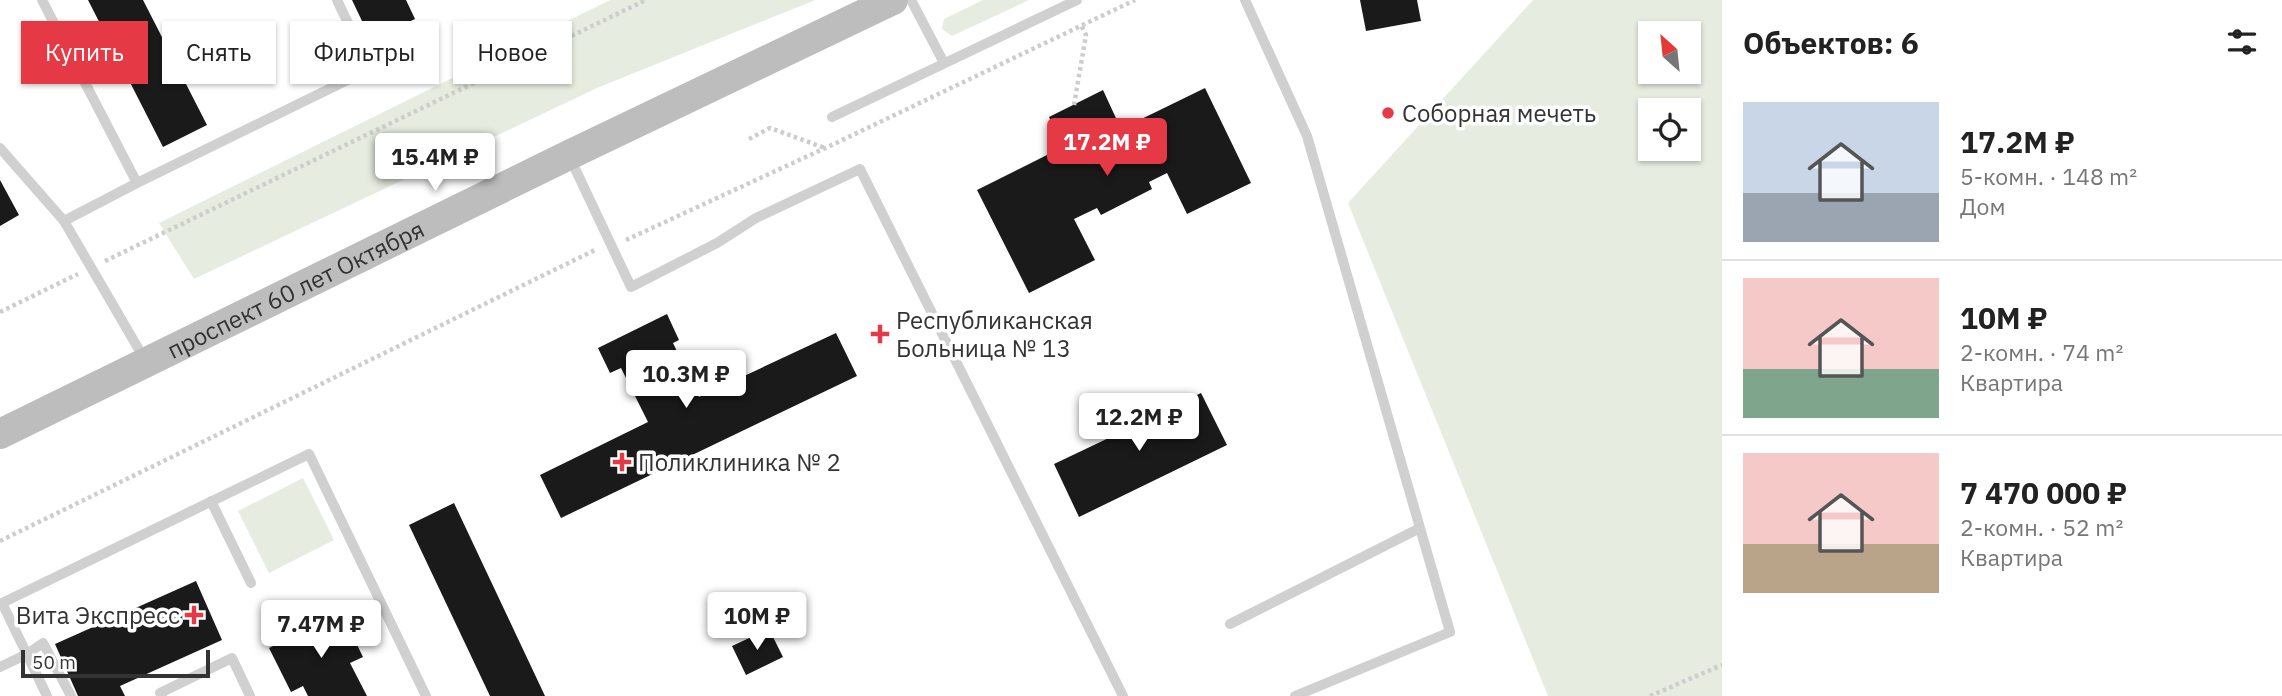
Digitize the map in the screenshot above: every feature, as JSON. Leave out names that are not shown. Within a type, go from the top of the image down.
[{"type":"main road","name":"проспект 60 лет Октября","points":[[0,434],[569,155],[893,0]]},
{"type":"lane","points":[[42,0],[137,183]]},
{"type":"lane","points":[[64,221],[370,69],[337,0]]},
{"type":"lane","points":[[911,0],[944,63]]},
{"type":"lane","points":[[832,117],[1077,0]]},
{"type":"lane","points":[[1245,0],[1307,136],[1450,632],[1296,696]]},
{"type":"lane","points":[[1,150],[64,221],[146,362]]},
{"type":"lane","points":[[569,155],[631,287],[717,243],[756,218],[860,169],[1123,696]]},
{"type":"lane","points":[[47,696],[2,603],[309,454],[426,696]]},
{"type":"lane","points":[[211,501],[251,583]]},
{"type":"lane","points":[[1230,624],[1420,528]]},
{"type":"lane","points":[[0,667],[43,643],[71,696]]},
{"type":"lane","points":[[162,696],[160,693],[232,658],[250,696]]},
{"type":"path","points":[[0,312],[646,0]]},
{"type":"path","points":[[0,541],[609,243],[631,239],[1135,0]]},
{"type":"path","points":[[1074,104],[1086,35],[1081,25]]},
{"type":"path","points":[[749,139],[770,128],[825,148]]},
{"type":"path","points":[[1650,696],[1722,665]]},
{"type":"shaded area","points":[[610,0],[815,0],[597,88],[194,279],[159,223],[453,78],[453,84],[572,84],[572,21],[568,21]]},
{"type":"shaded area","points":[[983,0],[1029,0],[952,36],[942,29],[944,19]]},
{"type":"shaded area","points":[[1533,0],[1722,0],[1722,696],[1548,696],[1348,203]]},
{"type":"shaded area","points":[[303,478],[334,540],[269,573],[238,511]]},
{"type":"building","points":[[88,0],[143,0],[162,37],[162,84],[186,84],[207,125],[163,147],[131,84],[148,84],[148,21],[99,21]]},
{"type":"building","points":[[352,0],[406,0],[415,19],[411,21],[362,21]]},
{"type":"building","points":[[1360,0],[1417,0],[1421,21],[1366,31]]},
{"type":"building","points":[[1205,88],[1251,183],[1187,214],[1167,173],[1149,182],[1152,189],[1101,215],[1097,208],[1074,219],[1095,260],[1029,293],[977,190],[1055,151],[1068,155],[1049,117],[1103,90],[1121,129]]},
{"type":"building","points":[[0,180],[19,215],[0,226]]},
{"type":"building","points":[[667,314],[679,340],[673,343],[699,397],[836,333],[857,376],[561,518],[540,475],[648,422],[621,368],[610,373],[598,348]]},
{"type":"building","points":[[1201,393],[1227,445],[1079,517],[1054,464],[1115,435],[1107,420],[1132,408],[1140,423]]},
{"type":"building","points":[[454,503],[545,696],[490,696],[409,525]]},
{"type":"building","points":[[196,581],[222,640],[120,686],[125,696],[78,696],[55,644]]},
{"type":"building","points":[[341,612],[363,657],[350,663],[367,696],[308,696],[303,686],[291,692],[269,648]]},
{"type":"building","points":[[769,629],[783,657],[746,675],[732,646]]},
{"type":"place","name":"Соборная мечеть","points":[[1388,113]]},
{"type":"place","name":"Республиканская Больница № 13","points":[[880,334]]},
{"type":"place","name":"Поликлиника № 2","points":[[622,462]]},
{"type":"place","name":"Вита Экспресс","points":[[194,615]]}]
